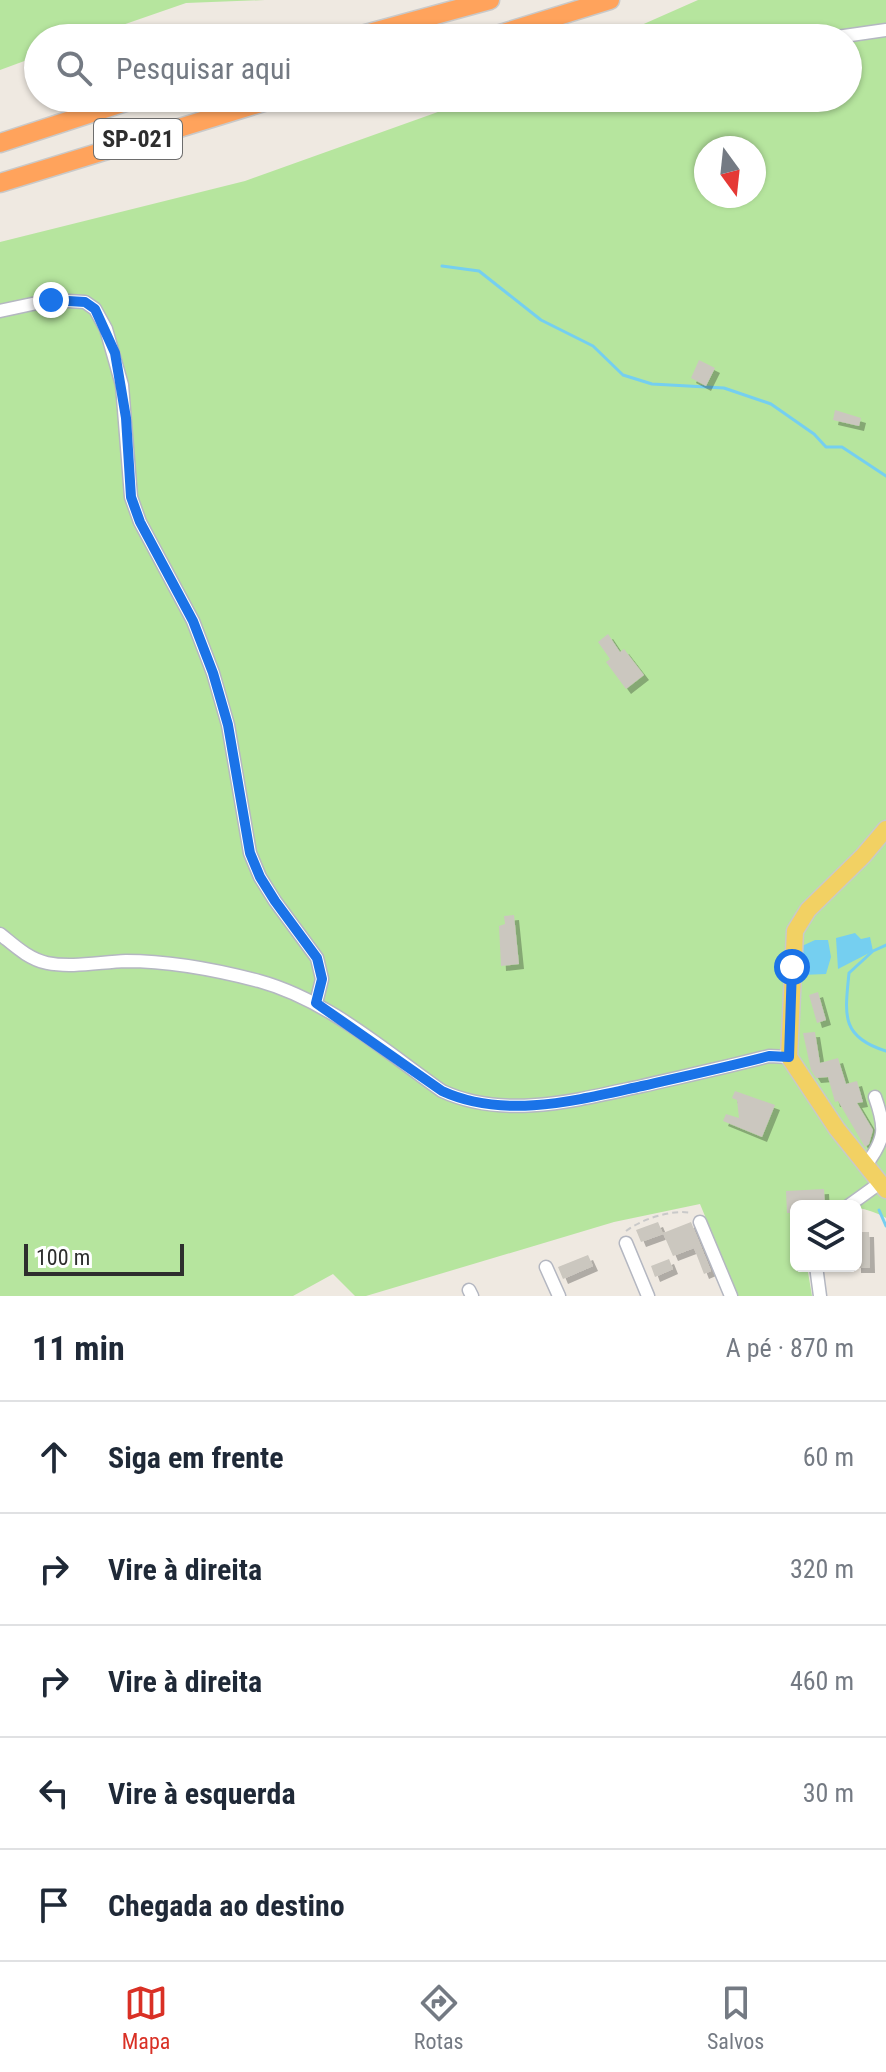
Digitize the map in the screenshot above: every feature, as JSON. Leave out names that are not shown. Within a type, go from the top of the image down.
[{"type":"highway","points":[[402,24],[490,0]]},
{"type":"highway","points":[[532,24],[610,0]]},
{"type":"highway","name":"SP-021","points":[[0,143],[95,112]]},
{"type":"highway","name":"SP-021","points":[[0,183],[231,112]]},
{"type":"main road","points":[[883,1187],[789,1057],[795,931],[808,910],[886,829]]},
{"type":"street","points":[[862,33],[886,30]]},
{"type":"street","points":[[0,311],[51,300],[85,302],[95,309],[106,329],[122,385],[131,497],[140,522],[193,621],[213,673],[228,725],[250,853],[275,901],[317,958],[322,979],[316,1003]]},
{"type":"street","points":[[0,934],[30,957],[46,963],[128,961],[184,965],[259,981],[316,1003],[442,1091],[481,1104],[518,1106],[576,1100],[769,1056],[789,1057]]},
{"type":"street","points":[[865,1166],[878,1149],[884,1133],[875,1097]]},
{"type":"street","points":[[859,1200],[883,1187]]},
{"type":"street","points":[[700,1222],[731,1296]]},
{"type":"street","points":[[626,1243],[648,1296]]},
{"type":"street","points":[[546,1267],[559,1296]]},
{"type":"street","points":[[817,1272],[820,1296]]},
{"type":"path","points":[[626,1243],[627,1231],[648,1219],[688,1211],[695,1214],[700,1222]]},
{"type":"green space","points":[[0,0],[265,0],[186,3],[125,24],[24,24],[24,61],[0,70]]},
{"type":"green space","points":[[698,0],[886,0],[886,1218],[862,1209],[862,1200],[790,1200],[790,1272],[808,1272],[812,1296],[738,1296],[700,1204],[614,1222],[366,1296],[355,1296],[333,1274],[293,1296],[0,1296],[0,242],[245,181],[438,112],[862,112],[862,24],[644,24]]},
{"type":"water","points":[[855,933],[861,939],[870,937],[873,951],[838,969],[836,938]]},
{"type":"water","points":[[815,940],[828,940],[831,957],[826,974],[802,975],[799,961],[802,946]]},
{"type":"building","points":[[699,360],[715,368],[706,386],[691,378]]},
{"type":"building","points":[[835,410],[861,418],[859,426],[833,420]]},
{"type":"building","points":[[608,634],[620,652],[624,649],[644,675],[626,689],[606,662],[610,659],[598,642]]},
{"type":"building","points":[[514,915],[519,964],[501,966],[499,926],[505,924],[504,916]]},
{"type":"building","points":[[818,992],[826,1020],[817,1023],[809,995]]},
{"type":"building","points":[[815,1032],[820,1063],[838,1058],[846,1084],[857,1081],[863,1102],[857,1103],[873,1130],[865,1147],[838,1101],[835,1102],[828,1077],[816,1078],[811,1070],[803,1033]]},
{"type":"building","points":[[735,1091],[775,1105],[762,1137],[723,1121],[726,1114],[739,1118],[737,1100],[732,1098]]},
{"type":"building","points":[[824,1189],[825,1200],[790,1200],[790,1213],[787,1213],[786,1191]]},
{"type":"building","points":[[658,1222],[663,1234],[641,1242],[636,1230]]},
{"type":"building","points":[[691,1222],[711,1271],[704,1274],[694,1248],[673,1256],[663,1233]]},
{"type":"building","points":[[862,1232],[869,1232],[870,1268],[862,1268]]},
{"type":"building","points":[[588,1255],[593,1266],[563,1279],[558,1267]]},
{"type":"building","points":[[669,1259],[673,1269],[655,1277],[651,1266]]},
{"type":"waterway","points":[[442,266],[479,271],[541,320],[593,346],[623,375],[652,384],[724,388],[771,404],[814,434],[826,447],[842,447],[886,476]]},
{"type":"waterway","points":[[886,945],[873,951],[849,973],[847,1001],[853,1031],[860,1039],[886,1051]]},
{"type":"waterway","points":[[879,1210],[886,1226]]},
{"type":"route","points":[[51,300],[85,302],[95,309],[106,329],[122,385],[131,497],[140,522],[193,621],[213,673],[228,725],[250,853],[260,877],[321,968],[322,979],[316,1003],[442,1091],[481,1104],[518,1106],[576,1100],[769,1056],[789,1057],[792,967]]}]
